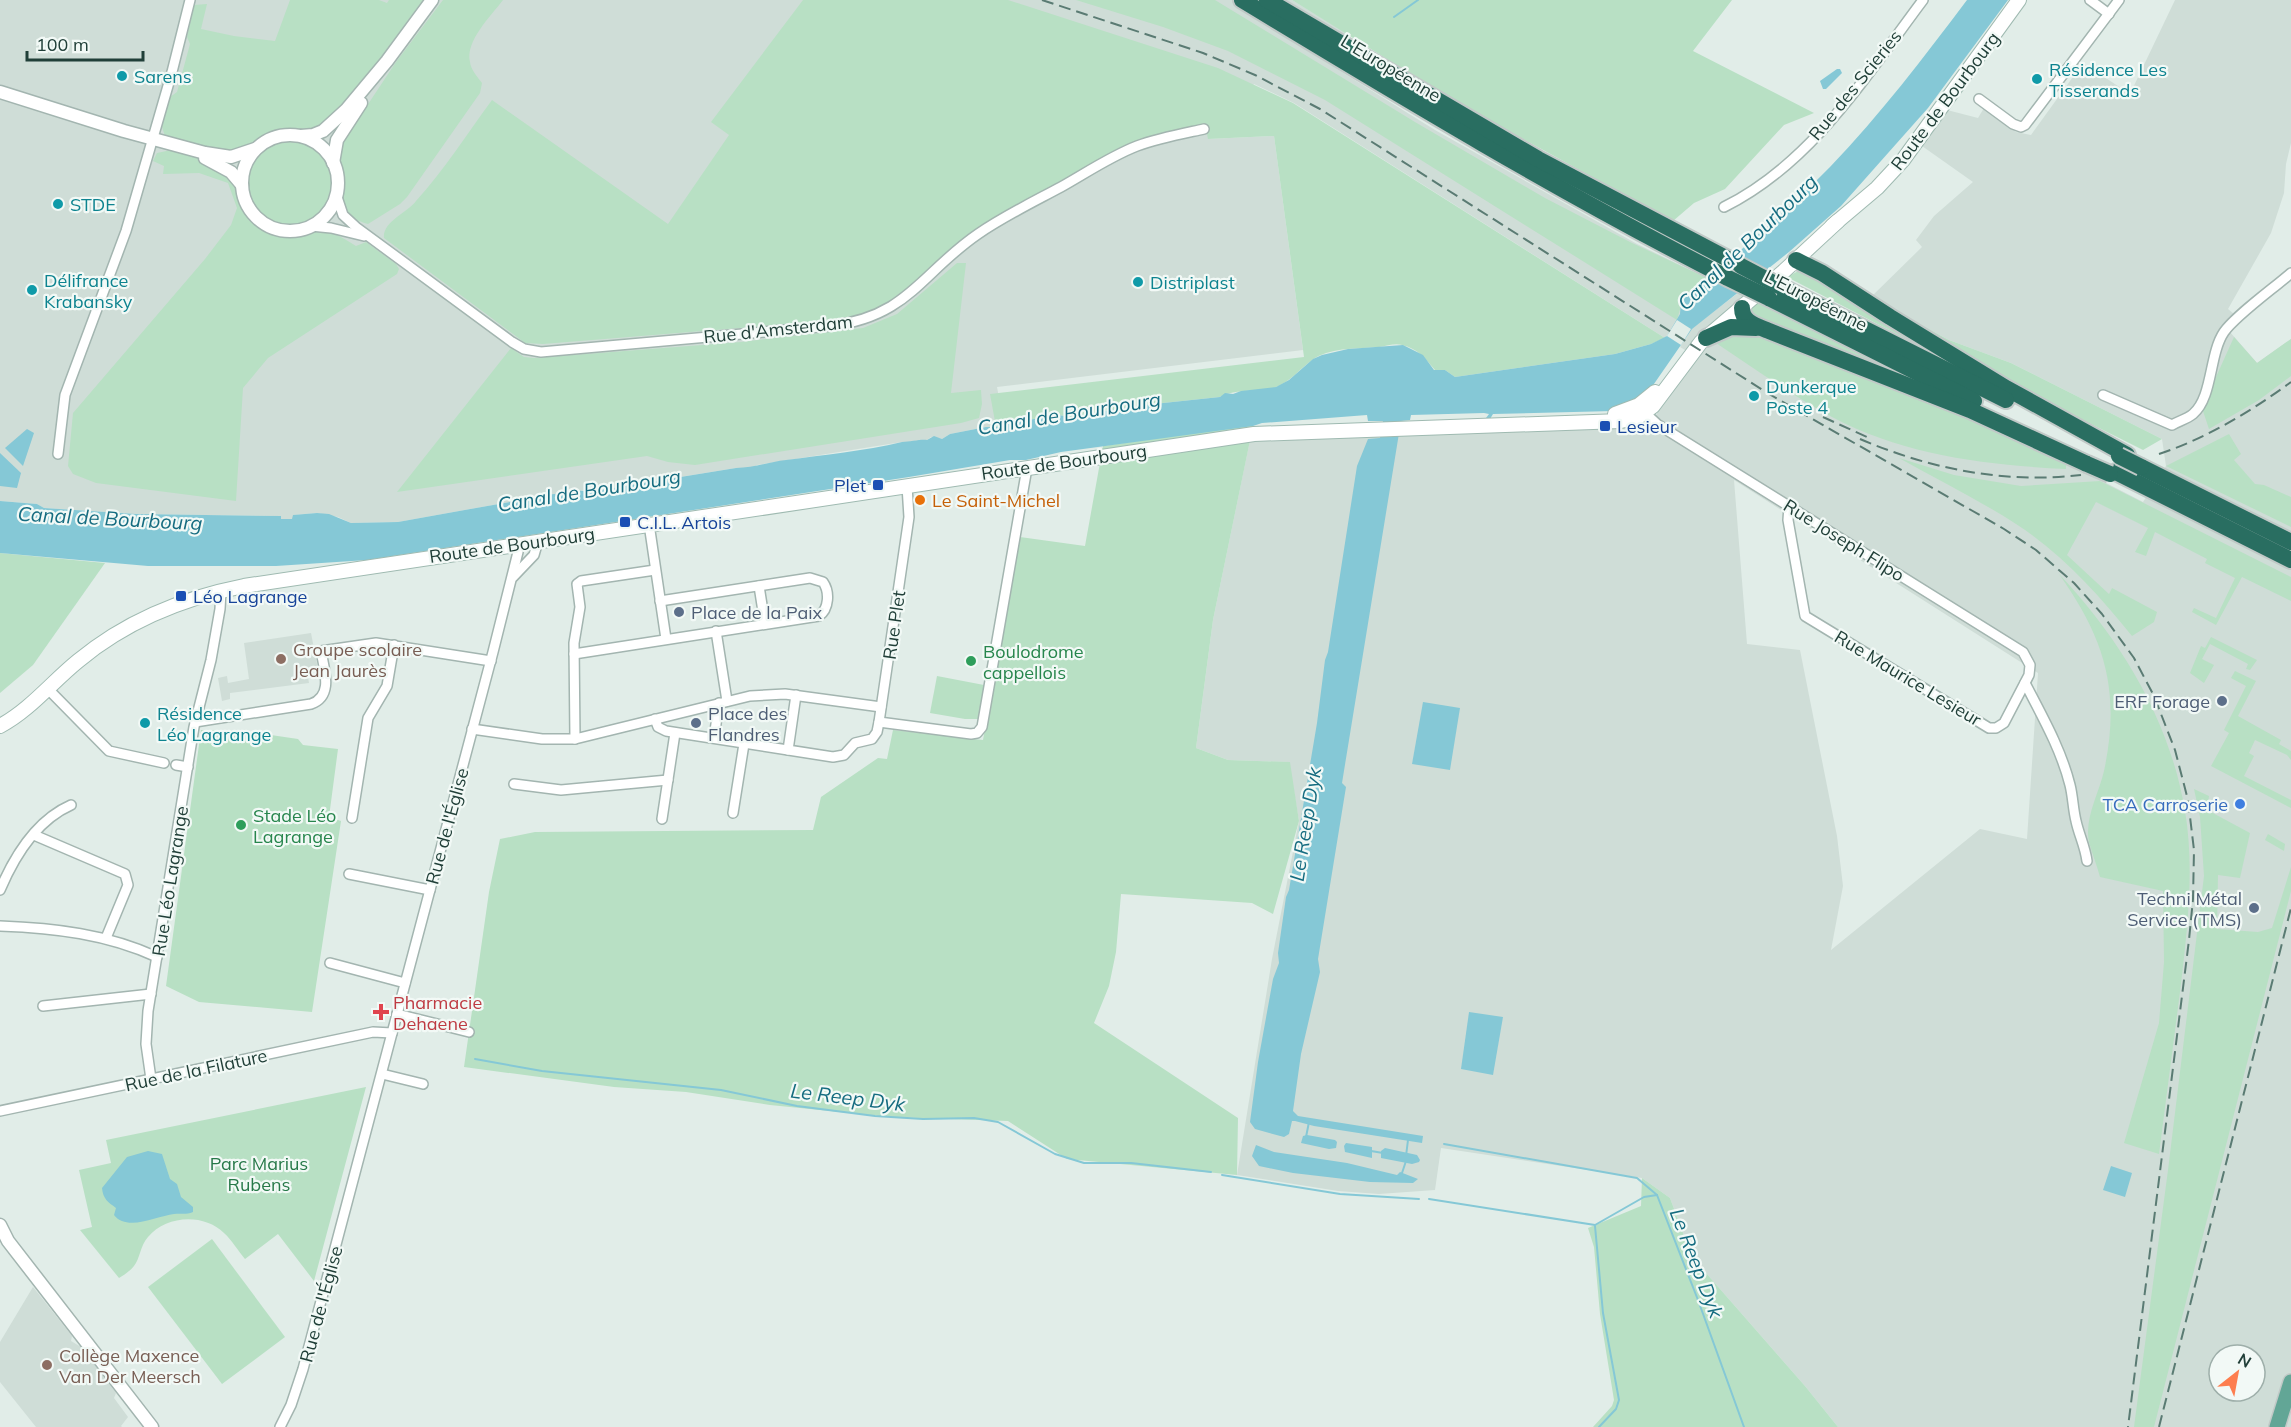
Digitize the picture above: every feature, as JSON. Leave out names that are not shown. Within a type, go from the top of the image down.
[{"type":"highway","name":"L'Européenne","points":[[1240,0],[1509,161],[2118,464],[2144,466],[2194,502],[2245,528],[2291,560]]},
{"type":"highway","name":"L'Européenne","points":[[1267,0],[1701,255]]},
{"type":"highway","points":[[1797,257],[1976,370],[2118,464],[2194,502]]},
{"type":"highway","name":"L'Européenne","points":[[1775,292],[2091,463]]},
{"type":"highway","points":[[1744,303],[1742,316],[1769,331],[1970,410],[2091,463],[2118,464]]},
{"type":"highway","points":[[1706,338],[1737,327],[1754,327],[1769,331]]},
{"type":"highway","name":"L'Européenne","points":[[2245,528],[2291,540]]},
{"type":"highway","points":[[2245,528],[2291,565]]},
{"type":"main road","name":"Route de Bourbourg","points":[[1642,409],[1660,399],[1690,354],[1706,338],[1877,188],[1903,160],[2019,0]]},
{"type":"main road","name":"Route de Bourbourg","points":[[1797,257],[1838,221]]},
{"type":"main road","name":"Route de Bourbourg","points":[[0,732],[15,721],[47,688],[91,650],[132,624],[172,606],[220,591],[295,577],[1262,434],[1612,423],[1630,420],[1642,409],[1698,339],[1744,303]]},
{"type":"main road","name":"Route de Bourbourg","points":[[0,726],[29,705]]},
{"type":"main road","points":[[2277,1427],[2291,1382]]},
{"type":"street","points":[[58,454],[65,395],[116,262],[190,0]]},
{"type":"street","points":[[0,92],[152,140],[231,157],[244,154],[279,136],[316,134],[331,125],[387,61],[432,0]]},
{"type":"street","name":"Rue des Scieries","points":[[1724,207],[1754,190],[1816,136],[1846,102],[1923,0]]},
{"type":"street","points":[[2090,0],[2109,14]]},
{"type":"street","points":[[1979,99],[2013,124],[2023,127],[2119,0]]},
{"type":"street","points":[[333,164],[339,136],[387,61]]},
{"type":"street","name":"Rue d'Amsterdam","points":[[336,194],[343,214],[370,238],[512,342],[532,351],[839,325],[860,321],[895,305],[913,292],[977,235],[1110,160],[1142,144],[1204,129]]},
{"type":"street","points":[[178,147],[224,167],[234,174],[242,185],[248,208],[265,225],[288,231],[311,226],[327,213],[336,194],[338,179],[333,164],[319,145],[300,136]]},
{"type":"street","points":[[242,185],[245,165],[258,147]]},
{"type":"street","name":"Rue d'Amsterdam","points":[[311,226],[336,229],[370,238]]},
{"type":"street","points":[[2103,395],[2172,424],[2190,416],[2203,399],[2224,332],[2291,273]]},
{"type":"street","name":"Rue Joseph Flipo","points":[[1642,409],[1657,424],[2020,650],[2026,655],[2031,665],[2025,683]]},
{"type":"street","points":[[655,719],[661,729],[675,733],[836,757],[844,755],[857,742],[874,737],[879,722],[976,733],[982,727],[1027,468]]},
{"type":"street","name":"Rue Plet","points":[[879,722],[910,507],[907,486]]},
{"type":"street","name":"Rue Maurice Lesieur","points":[[1789,506],[1788,520],[1803,611],[1806,617],[1989,728],[1996,728],[2004,723],[2025,683]]},
{"type":"street","points":[[649,524],[666,639]]},
{"type":"street","points":[[511,579],[534,555],[538,541]]},
{"type":"street","name":"Rue de l'Église","points":[[280,1427],[301,1377],[491,661],[519,550],[518,544]]},
{"type":"street","points":[[575,739],[574,654],[580,608],[577,584],[581,581],[655,570]]},
{"type":"street","points":[[574,654],[817,617],[824,611],[828,591],[819,579],[660,601]]},
{"type":"street","points":[[759,586],[765,624]]},
{"type":"street","name":"Rue Léo Lagrange","points":[[151,1079],[146,1030],[151,994],[195,722],[211,660],[221,604],[220,591]]},
{"type":"street","points":[[714,738],[723,702],[716,631]]},
{"type":"street","points":[[195,722],[315,703],[326,689],[321,651],[370,643],[491,661]]},
{"type":"street","points":[[352,818],[368,718],[387,686],[394,645]]},
{"type":"street","points":[[2025,683],[2057,747],[2067,774],[2087,861]]},
{"type":"street","points":[[47,688],[109,752],[164,763]]},
{"type":"street","points":[[472,729],[542,739],[575,739],[766,693],[881,707]]},
{"type":"street","points":[[788,750],[796,695]]},
{"type":"street","points":[[662,819],[675,733]]},
{"type":"street","points":[[734,813],[744,744]]},
{"type":"street","points":[[176,765],[188,767]]},
{"type":"street","points":[[514,784],[561,790],[668,780]]},
{"type":"street","points":[[0,890],[14,862],[34,835],[55,814],[71,805]]},
{"type":"street","points":[[34,835],[125,874],[128,885],[106,938]]},
{"type":"street","points":[[349,874],[430,890]]},
{"type":"street","points":[[0,926],[57,929],[106,938],[131,945],[157,957]]},
{"type":"street","points":[[330,963],[405,983]]},
{"type":"street","points":[[43,1006],[151,994]]},
{"type":"street","points":[[397,1014],[469,1032]]},
{"type":"street","name":"Rue de la Filature","points":[[0,1111],[373,1032],[392,1033]]},
{"type":"street","points":[[382,1074],[423,1084]]},
{"type":"street","points":[[0,1225],[4,1244],[152,1427]]},
{"type":"shaded area","points":[[0,0],[1292,0],[1350,35],[1308,51],[1435,130],[1637,244],[1709,279],[1665,338],[1294,103],[1254,84],[1208,139],[1274,136],[1303,350],[997,387],[1004,425],[996,427],[950,434],[942,439],[931,437],[911,443],[902,442],[757,465],[752,468],[736,468],[587,492],[583,490],[571,493],[562,492],[552,496],[540,496],[532,500],[526,499],[398,522],[351,523],[338,517],[317,513],[294,515],[293,519],[281,519],[280,516],[136,514],[44,508],[37,504],[0,501]]},
{"type":"shaded area","points":[[2175,0],[2291,0],[2291,143],[2286,164],[2284,193],[2271,233],[2228,309],[2234,314],[2223,324],[2257,363],[2291,339],[2291,1427],[1838,1427],[1692,1257],[1670,1198],[1642,1178],[1441,1148],[1435,1190],[1379,1194],[1338,1191],[1237,1175],[1272,959],[1299,821],[1289,762],[1228,760],[1196,748],[1213,620],[1250,440],[1619,426],[1656,415],[1695,356],[1680,347],[1691,329],[1738,293],[2143,502],[2166,466],[2162,439],[2011,363],[1949,340],[1870,298],[1922,247],[1916,240],[1934,216],[1973,182],[1922,146],[1947,110],[1978,118],[1984,108],[2016,132],[2031,135],[2083,63],[2130,94]],"holes":[[[1734,480],[2038,673],[2027,839],[1980,829],[1831,950],[1843,886],[1837,836],[1800,650],[1747,644]]]},
{"type":"shaded area","name":"Groupe scolaire Jean Jaurès","points":[[311,633],[318,669],[307,671],[309,683],[230,693],[230,699],[222,701],[218,678],[227,676],[228,683],[249,679],[244,643]]},
{"type":"shaded area","name":"Collège Maxence Van Der Meersch","points":[[33,1287],[72,1336],[71,1341],[81,1347],[116,1393],[114,1398],[128,1417],[122,1427],[36,1427],[0,1382],[0,1342]]},
{"type":"green space","points":[[290,0],[379,0],[387,3],[389,0],[423,0],[350,99],[320,128],[273,132],[233,154],[178,142],[165,136],[162,127],[170,97],[177,92],[190,44],[187,37],[194,5],[207,4],[201,29],[275,41]]},
{"type":"green space","points":[[443,0],[503,0],[480,29],[469,54],[473,70],[482,83],[480,93],[407,197],[368,224],[356,220],[345,211],[343,206],[345,185],[339,148],[396,62]]},
{"type":"green space","points":[[803,0],[1008,0],[1218,68],[1293,103],[1665,338],[1615,354],[1455,377],[1445,370],[1435,370],[1417,351],[1407,346],[1394,344],[1338,350],[1315,358],[1286,382],[1274,388],[1070,417],[1058,415],[996,427],[990,394],[1304,357],[1274,136],[1208,139],[1205,124],[1165,132],[1127,144],[969,234],[891,300],[859,315],[824,321],[543,344],[525,343],[384,238],[387,227],[426,189],[492,100],[668,224],[729,135],[711,122]]},
{"type":"green space","points":[[1076,0],[1215,0],[1545,198],[1630,242],[1709,279],[1681,306],[1677,320],[1325,100],[1228,51],[1163,27]]},
{"type":"green space","points":[[1292,0],[1732,0],[1693,51],[1814,113],[1784,125],[1725,189],[1694,203],[1673,221],[1461,105]]},
{"type":"green space","points":[[290,139],[314,146],[326,158],[333,182],[326,206],[314,218],[290,225],[266,218],[254,206],[247,182],[254,158],[266,146]]},
{"type":"green space","points":[[171,150],[209,162],[227,172],[237,187],[247,212],[258,226],[283,235],[318,229],[338,235],[356,246],[366,242],[396,264],[399,269],[397,274],[268,358],[243,388],[236,501],[96,483],[73,474],[68,466],[73,413],[205,259],[231,225],[237,208],[228,183],[199,173],[163,174],[164,166],[153,161],[157,153]]},
{"type":"green space","points":[[957,263],[966,263],[951,393],[981,390],[982,404],[979,418],[961,423],[695,465],[668,462],[647,456],[397,492],[511,348],[524,357],[534,358],[741,342],[863,328],[897,314]]},
{"type":"green space","points":[[1802,269],[1918,339],[1916,344],[1787,277]]},
{"type":"green space","points":[[1755,302],[1939,394],[1748,315]]},
{"type":"green space","points":[[1904,316],[1949,340],[2011,363],[2162,439],[2143,450],[2007,382]]},
{"type":"green space","points":[[1750,334],[1991,427],[2066,465],[2066,469],[2005,465],[1946,456],[1888,441],[1859,430],[1802,400],[1716,343],[1736,335]]},
{"type":"green space","points":[[2234,337],[2257,363],[2291,339],[2291,376],[2259,400],[2209,429],[2202,408]]},
{"type":"green space","points":[[1253,426],[1213,620],[1196,748],[1228,760],[1290,762],[1299,821],[1273,914],[1252,903],[1121,894],[1116,952],[1109,986],[1094,1023],[1238,1118],[1237,1175],[1067,1159],[1008,1121],[890,1117],[770,1105],[686,1092],[614,1087],[464,1067],[489,892],[500,839],[535,832],[813,830],[821,797],[878,758],[887,759],[893,730],[983,740],[1020,537],[1085,546],[1103,446]]},
{"type":"green space","points":[[2229,434],[2241,454],[2234,460],[2255,484],[2264,485],[2291,497],[2291,527],[2166,466]]},
{"type":"green space","points":[[1899,458],[1954,475],[2021,486],[2100,481],[2291,577],[2291,601],[2242,577],[2216,625],[2192,612],[2194,608],[2216,618],[2235,578],[2205,563],[2207,559],[2155,532],[2146,556],[2135,552],[2148,528],[2096,502],[2067,555],[2109,594],[2112,588],[2157,612],[2154,622],[2132,636],[2064,561],[2033,535],[1988,507]]},
{"type":"green space","points":[[0,553],[105,563],[33,665],[0,693]]},
{"type":"green space","points":[[2059,574],[2103,626],[2140,683],[2168,745],[2185,811],[2190,878],[2187,924],[2159,1154],[2124,1143],[2159,1023],[2164,962],[2163,891],[2100,877],[2088,833],[2090,815],[2104,771],[2109,742],[2111,716],[2109,691],[2098,644],[2088,621]]},
{"type":"green space","points":[[2211,637],[2257,660],[2250,670],[2246,669],[2248,664],[2210,644],[2202,659],[2214,665],[2204,683],[2190,673],[2201,646],[2205,648]]},
{"type":"green space","points":[[2235,671],[2256,681],[2238,716],[2281,740],[2279,744],[2291,751],[2291,760],[2287,755],[2255,740],[2249,753],[2254,756],[2244,776],[2291,800],[2291,808],[2211,766],[2229,733],[2224,730],[2246,686],[2231,678]]},
{"type":"green space","points":[[937,676],[984,685],[978,719],[930,713]]},
{"type":"green space","name":"Stade Léo Lagrange","points":[[201,730],[236,730],[298,739],[303,745],[338,749],[329,817],[341,821],[312,1012],[199,1002],[166,986]]},
{"type":"green space","points":[[2194,789],[2209,796],[2208,804],[2211,812],[2250,833],[2240,878],[2218,875],[2217,929],[2258,932],[2272,928],[2291,867],[2291,891],[2154,1427],[2134,1427],[2204,876],[2200,817]]},
{"type":"green space","points":[[2268,834],[2285,844],[2284,851],[2265,840]]},
{"type":"green space","name":"Parc Marius Rubens","points":[[366,1087],[314,1281],[278,1234],[245,1259],[227,1236],[216,1227],[206,1222],[185,1219],[165,1224],[148,1237],[134,1266],[119,1278],[80,1230],[92,1227],[79,1170],[111,1163],[106,1140]]},
{"type":"green space","points":[[1642,1178],[1670,1198],[1692,1257],[1838,1427],[1593,1427],[1612,1406],[1614,1400],[1600,1314],[1594,1247],[1588,1228],[1641,1206]]},
{"type":"green space","points":[[212,1239],[285,1337],[222,1384],[148,1287]]},
{"type":"water","name":"Canal de Bourbourg","points":[[1967,0],[2008,0],[1928,108],[1841,206],[1789,252],[1692,329],[1647,394],[1613,411],[1493,414],[1490,419],[1486,418],[1489,414],[1484,413],[1411,415],[1410,420],[1401,421],[1342,783],[1346,787],[1318,959],[1320,972],[1301,1054],[1293,1111],[1298,1116],[1423,1136],[1422,1143],[1295,1121],[1292,1121],[1289,1134],[1284,1137],[1255,1129],[1250,1122],[1273,979],[1279,963],[1278,953],[1286,897],[1317,723],[1357,466],[1368,439],[1380,438],[1383,421],[1368,421],[1367,415],[1262,423],[367,560],[276,566],[148,566],[0,553],[0,501],[37,504],[44,508],[136,514],[281,516],[281,519],[292,519],[293,515],[317,513],[329,514],[351,523],[398,522],[531,499],[542,495],[573,491],[588,492],[902,442],[927,440],[934,436],[942,439],[950,434],[1058,415],[1070,417],[1135,406],[1220,397],[1225,393],[1233,394],[1276,387],[1289,380],[1313,359],[1348,349],[1403,345],[1423,355],[1434,370],[1445,370],[1455,377],[1615,354],[1651,344],[1667,336],[1680,314],[1681,301],[1700,282],[1705,282],[1784,211],[1848,147],[1901,85]]},
{"type":"water","points":[[1840,69],[1842,73],[1826,89],[1823,89],[1820,81]]},
{"type":"water","points":[[27,429],[34,433],[23,466],[5,448]]},
{"type":"water","points":[[0,453],[21,473],[17,488],[0,486]]},
{"type":"water","points":[[1423,702],[1460,708],[1450,770],[1412,764]]},
{"type":"water","points":[[1469,1012],[1503,1017],[1493,1075],[1461,1069]]},
{"type":"water","points":[[1303,1136],[1335,1140],[1336,1148],[1329,1149],[1301,1143]]},
{"type":"water","points":[[1346,1143],[1372,1147],[1372,1158],[1345,1152]]},
{"type":"water","points":[[1256,1145],[1274,1152],[1347,1163],[1397,1175],[1400,1172],[1418,1179],[1413,1183],[1370,1182],[1293,1173],[1259,1166],[1252,1156]]},
{"type":"water","points":[[1385,1148],[1417,1155],[1420,1160],[1412,1164],[1381,1158],[1381,1151]]},
{"type":"water","points":[[148,1151],[162,1154],[170,1179],[177,1184],[181,1197],[193,1207],[193,1212],[134,1223],[120,1220],[114,1215],[116,1208],[105,1198],[102,1188],[127,1157]]},
{"type":"water","points":[[2111,1166],[2132,1173],[2125,1197],[2103,1190]]},
{"type":"pier","points":[[1677,320],[1691,329],[1681,345],[1667,336]]},
{"type":"waterway","points":[[1394,17],[1418,0]]},
{"type":"waterway","name":"Le Reep Dyk","points":[[475,1059],[542,1071],[721,1090],[797,1106],[875,1116],[923,1119],[974,1118],[998,1122],[1055,1154],[1084,1163],[1131,1163],[1211,1172]]},
{"type":"waterway","points":[[1306,1137],[1309,1122]]},
{"type":"waterway","points":[[1406,1156],[1408,1140]]},
{"type":"waterway","name":"Le Reep Dyk","points":[[1444,1144],[1637,1178],[1657,1195]]},
{"type":"waterway","points":[[1371,1151],[1383,1153]]},
{"type":"waterway","points":[[1401,1176],[1406,1161]]},
{"type":"waterway","name":"Le Reep Dyk","points":[[1222,1175],[1340,1194],[1419,1199]]},
{"type":"waterway","name":"Le Reep Dyk","points":[[1429,1199],[1595,1225],[1644,1197],[1657,1195],[1744,1427]]},
{"type":"waterway","points":[[1595,1226],[1603,1313],[1619,1400],[1616,1409],[1599,1427]]},
{"type":"railway","points":[[1042,0],[1203,53],[1255,75],[1320,109],[1769,394],[2004,529],[2036,550],[2074,583],[2102,614],[2134,658],[2154,696],[2175,750],[2188,800],[2194,850],[2189,940],[2128,1427]]},
{"type":"railway","points":[[2159,454],[2177,448],[2228,423],[2291,382]]},
{"type":"railway","points":[[1823,417],[1869,438]]},
{"type":"railway","points":[[1860,439],[1913,459],[1968,472],[2024,477],[2081,475]]},
{"type":"railway","points":[[2159,1427],[2291,908]]},
{"type":"place","name":"Sarens","points":[[122,76]]},
{"type":"place","name":"Résidence Les Tisserands","points":[[2037,79]]},
{"type":"place","name":"STDE","points":[[58,204]]},
{"type":"place","name":"Distriplast","points":[[1138,282]]},
{"type":"place","name":"Délifrance Krabansky","points":[[32,290]]},
{"type":"place","name":"Dunkerque Poste 4","points":[[1754,396]]},
{"type":"place","name":"Lesieur","points":[[1605,426]]},
{"type":"place","name":"Plet","points":[[878,485]]},
{"type":"place","name":"Le Saint-Michel","points":[[920,500]]},
{"type":"place","name":"C.I.L. Artois","points":[[625,522]]},
{"type":"place","name":"Léo Lagrange","points":[[181,596]]},
{"type":"place","name":"Place de la Paix","points":[[679,612]]},
{"type":"place","name":"Groupe scolaire Jean Jaurès","points":[[281,659]]},
{"type":"place","name":"Boulodrome cappellois","points":[[971,661]]},
{"type":"place","name":"ERF Forage","points":[[2222,701]]},
{"type":"place","name":"Résidence Léo Lagrange","points":[[145,723]]},
{"type":"place","name":"Place des Flandres","points":[[696,723]]},
{"type":"place","name":"TCA Carroserie","points":[[2240,804]]},
{"type":"place","name":"Stade Léo Lagrange","points":[[241,825]]},
{"type":"place","name":"Techni Métal Service (TMS)","points":[[2254,908]]},
{"type":"place","name":"Pharmacie Dehaene","points":[[381,1012]]},
{"type":"place","name":"Collège Maxence Van Der Meersch","points":[[47,1365]]}]
